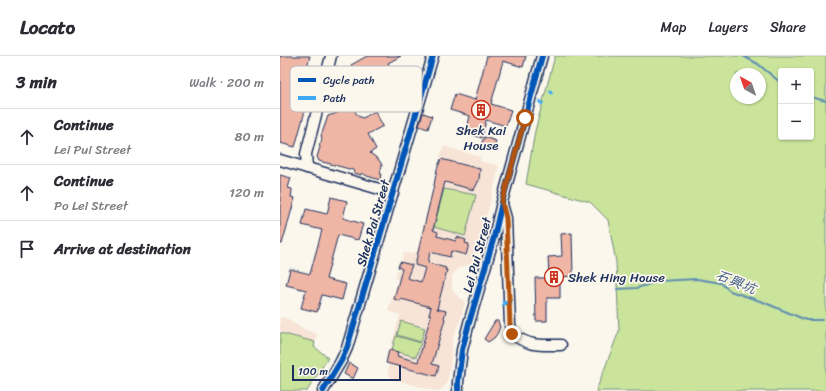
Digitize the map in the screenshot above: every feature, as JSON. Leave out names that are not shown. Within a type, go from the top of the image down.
[{"type":"street","points":[[328,66],[331,56]]},
{"type":"street","name":"Shek Pai Street","points":[[422,94],[433,56]]},
{"type":"street","name":"Lei Pui Street","points":[[458,391],[462,350],[494,237],[502,202],[542,56]]},
{"type":"street","points":[[307,168],[306,154],[317,112]]},
{"type":"street","name":"Shek Pai Street","points":[[323,391],[347,348],[417,112]]},
{"type":"street","points":[[280,160],[393,193]]},
{"type":"street","points":[[502,202],[506,218],[510,325],[512,334],[520,340],[528,343],[537,345],[561,345]]},
{"type":"street","points":[[494,237],[506,241]]},
{"type":"shaded area","points":[[443,146],[481,157],[480,161],[499,166],[476,255],[479,258],[473,263],[459,268],[452,277],[452,289],[455,294],[465,302],[461,318],[453,338],[447,383],[441,390],[435,391],[392,379],[388,373],[389,364],[386,363],[388,350],[390,350],[400,315],[388,311],[398,279],[395,278],[404,253],[411,254],[417,251]]},
{"type":"shaded area","points":[[280,317],[288,319],[299,327],[317,334],[315,342],[280,333]]},
{"type":"green space","points":[[555,56],[826,56],[826,391],[596,391],[619,331],[616,262],[608,220],[590,202],[526,184],[535,131]]},
{"type":"green space","points":[[444,189],[476,195],[465,236],[434,227]]},
{"type":"green space","points":[[401,321],[425,328],[421,342],[397,335]]},
{"type":"green space","points":[[280,333],[315,342],[314,347],[328,358],[307,391],[280,391]]},
{"type":"green space","points":[[396,336],[421,343],[416,357],[392,350]]},
{"type":"building","points":[[280,56],[310,56],[307,66],[290,66],[290,112],[305,112],[295,147],[280,143]]},
{"type":"building","points":[[367,56],[401,56],[388,63],[390,66],[351,65]]},
{"type":"building","name":"Shek Kai House","points":[[487,56],[526,56],[523,67],[503,61],[491,104],[511,110],[506,126],[486,120],[482,138],[466,133],[470,116],[450,110],[455,94],[475,100]]},
{"type":"building","points":[[355,112],[358,116],[363,118],[376,112],[383,126],[368,134],[376,149],[370,153],[378,159],[382,166],[380,180],[362,173],[361,175],[354,173],[353,170],[319,161],[317,157],[320,147],[319,144],[321,143],[321,136],[328,116],[337,113]]},
{"type":"building","points":[[423,113],[432,116],[428,129],[419,126]]},
{"type":"building","points":[[484,137],[496,141],[494,148],[481,145]]},
{"type":"building","points":[[441,159],[480,169],[479,180],[474,190],[445,182],[433,230],[438,232],[437,236],[456,241],[457,237],[466,240],[465,243],[469,244],[466,255],[451,251],[450,257],[430,252],[428,263],[446,268],[445,270],[447,270],[437,309],[446,311],[432,364],[439,366],[436,376],[386,363],[389,350],[398,352],[397,356],[418,362],[431,315],[429,315],[431,307],[401,299],[400,301],[394,299],[402,269],[398,267],[400,262],[412,265],[407,278],[421,282],[425,268],[415,265],[437,169]]},
{"type":"building","points":[[280,175],[291,178],[288,188],[292,189],[291,197],[295,198],[282,244],[280,244]]},
{"type":"building","points":[[331,197],[347,201],[343,218],[363,224],[358,240],[338,235],[326,279],[346,284],[342,300],[322,295],[317,312],[301,308],[306,290],[286,285],[290,269],[310,274],[322,230],[302,225],[306,209],[327,214]]},
{"type":"building","name":"Shek Hing House","points":[[572,233],[573,276],[560,277],[560,298],[547,298],[547,321],[536,321],[535,278],[549,278],[548,257],[562,256],[561,234]]},
{"type":"building","points":[[495,321],[498,321],[500,327],[494,338],[488,342],[484,339]]},
{"type":"building","points":[[349,363],[358,368],[353,379],[344,374]]},
{"type":"waterway","points":[[743,56],[758,64],[778,81]]},
{"type":"waterway","points":[[814,98],[826,101]]},
{"type":"waterway","name":"石興坑","points":[[617,289],[637,288],[659,281],[697,279],[721,283],[730,291],[763,302],[806,320],[822,320]]},
{"type":"marked path","points":[[502,303],[514,302]]},
{"type":"cycle path","points":[[422,93],[433,56]]},
{"type":"cycle path","points":[[458,391],[462,350],[494,237],[502,202],[542,56]]},
{"type":"cycle path","points":[[323,391],[347,348],[417,112]]},
{"type":"place","name":"Shek Kai House","points":[[481,110]]},
{"type":"place","name":"Shek Hing House","points":[[554,277]]},
{"type":"route","points":[[512,334],[510,325],[506,218],[502,202],[525,118]]}]
